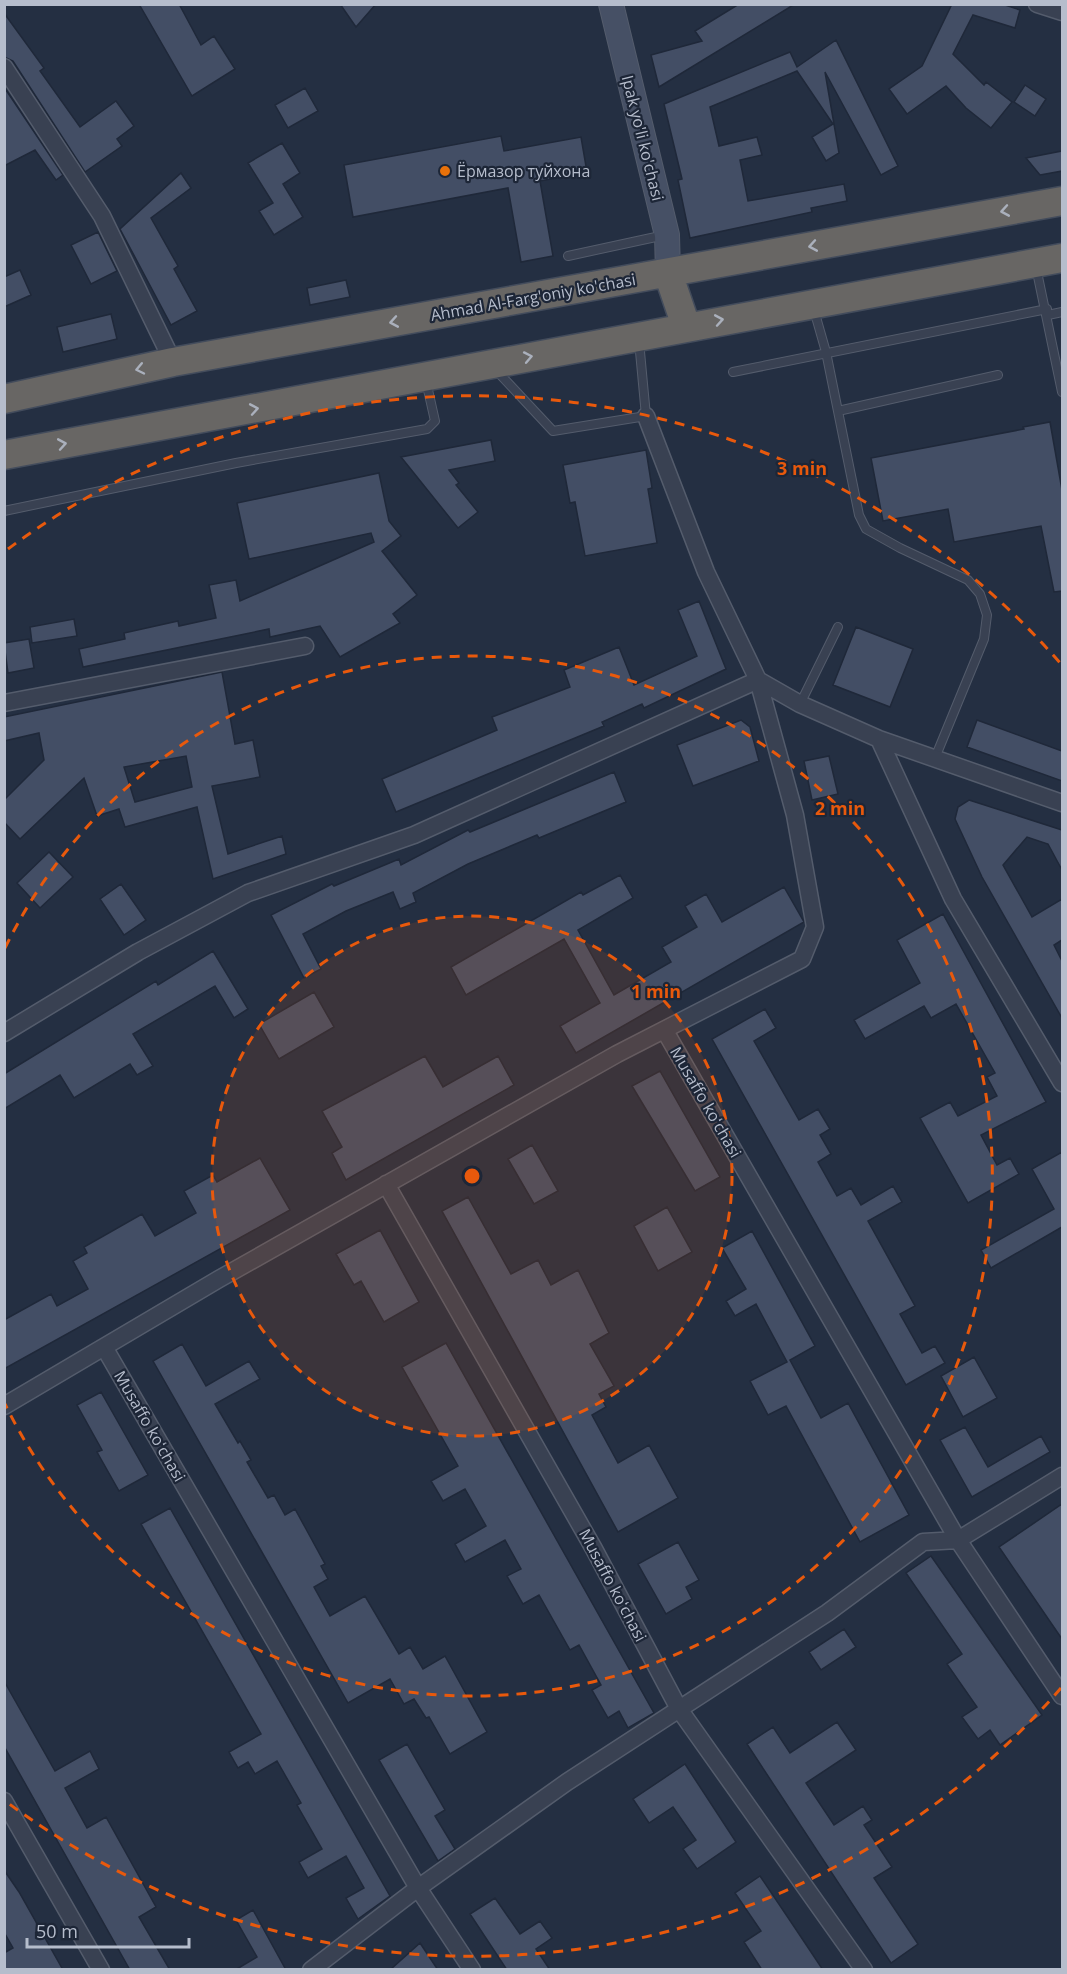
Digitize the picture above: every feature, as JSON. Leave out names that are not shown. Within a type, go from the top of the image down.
[{"type":"highway","name":"Ahmad Al-Farg'oniy ko'chasi","points":[[4,399],[173,362],[1062,201]]},
{"type":"highway","points":[[4,455],[491,365],[686,326],[1062,258]]},
{"type":"highway","points":[[669,273],[686,326]]},
{"type":"main road","name":"Ipak yo'li ko'chasi","points":[[611,4],[667,235],[669,273]]},
{"type":"street","points":[[1037,4],[1061,9]]},
{"type":"street","points":[[4,67],[102,216],[173,362]]},
{"type":"street","points":[[4,1406],[386,1184],[617,1054],[802,959],[815,927],[795,815],[758,680],[706,572],[646,416]]},
{"type":"street","points":[[4,703],[305,646]]},
{"type":"street","points":[[758,680],[801,705],[879,739],[1062,803]]},
{"type":"street","points":[[4,1032],[138,952],[248,893],[414,836],[758,680]]},
{"type":"street","points":[[879,739],[953,899],[1062,1083]]},
{"type":"street","name":"Musaffo koʻchasi","points":[[665,1030],[958,1540],[1062,1696]]},
{"type":"street","name":"Musaffo koʻchasi","points":[[386,1184],[594,1549],[679,1708],[864,1970]]},
{"type":"street","name":"Musaffo koʻchasi","points":[[104,1347],[418,1888],[472,1970]]},
{"type":"street","points":[[311,1970],[418,1888],[567,1782],[827,1613],[923,1542],[958,1540],[1062,1476]]},
{"type":"street","points":[[4,1801],[101,1970]]},
{"type":"lane","points":[[568,256],[667,235]]},
{"type":"lane","points":[[1035,263],[1060,368],[1062,392]]},
{"type":"lane","points":[[812,303],[826,352],[859,515],[866,529],[968,580],[980,594],[987,615],[984,639],[935,758]]},
{"type":"lane","points":[[733,372],[826,352],[1047,312],[1062,312]]},
{"type":"lane","points":[[491,365],[553,431],[646,416],[639,335]]},
{"type":"lane","points":[[838,411],[998,375]]},
{"type":"lane","points":[[4,511],[236,464],[427,429],[435,421],[426,377]]},
{"type":"lane","points":[[801,705],[838,627]]},
{"type":"building","points":[[139,4],[179,4],[201,45],[214,36],[235,69],[192,96]]},
{"type":"building","points":[[340,4],[376,4],[356,27]]},
{"type":"building","points":[[739,4],[795,4],[659,87],[651,55],[702,41],[695,31]]},
{"type":"building","points":[[952,4],[1002,4],[1020,10],[1015,28],[973,15],[953,54],[984,85],[986,82],[1012,102],[991,128],[966,108],[946,86],[907,114],[889,89],[922,66]]},
{"type":"building","points":[[4,13],[44,68],[40,71],[80,127],[116,101],[134,126],[117,139],[122,146],[85,172],[13,61],[4,57]]},
{"type":"building","points":[[836,40],[898,166],[881,175],[825,72],[839,153],[826,161],[812,137],[833,124],[797,71],[710,107],[719,146],[757,137],[762,155],[740,160],[748,201],[844,184],[847,201],[811,208],[812,212],[690,238],[678,180],[682,179],[664,104],[790,52],[797,67]]},
{"type":"building","points":[[1025,85],[1046,99],[1035,116],[1014,102]]},
{"type":"building","points":[[4,87],[63,175],[56,180],[35,150],[4,166]]},
{"type":"building","points":[[305,88],[318,111],[288,128],[275,105]]},
{"type":"building","points":[[501,136],[504,151],[581,137],[587,172],[540,181],[553,256],[521,262],[508,188],[353,217],[344,165]]},
{"type":"building","points":[[282,143],[300,173],[283,184],[303,217],[274,235],[259,211],[273,203],[248,163]]},
{"type":"building","points":[[1062,151],[1062,171],[1040,175],[1026,158]]},
{"type":"building","points":[[181,173],[191,188],[151,218],[178,266],[174,269],[197,311],[171,325],[120,229]]},
{"type":"building","points":[[98,232],[117,271],[91,284],[71,245]]},
{"type":"building","points":[[20,270],[31,295],[4,307],[4,277]]},
{"type":"building","points":[[346,280],[350,297],[310,305],[307,288]]},
{"type":"building","points":[[111,314],[117,339],[63,352],[57,327]]},
{"type":"building","points":[[1050,422],[1062,490],[1062,591],[1054,592],[1041,526],[954,542],[948,509],[883,521],[871,458]]},
{"type":"building","points":[[491,440],[495,461],[449,470],[459,483],[456,485],[478,512],[458,528],[401,457]]},
{"type":"building","points":[[646,450],[652,488],[648,489],[657,543],[585,556],[575,502],[570,503],[563,465]]},
{"type":"building","points":[[379,473],[389,521],[401,536],[382,551],[417,595],[393,614],[400,623],[340,657],[320,626],[270,637],[269,629],[83,667],[79,649],[125,639],[124,633],[178,621],[179,626],[216,618],[209,585],[236,580],[240,601],[374,542],[371,533],[249,559],[237,503]]},
{"type":"building","points":[[699,601],[726,669],[644,708],[642,704],[602,722],[604,726],[396,812],[382,779],[497,730],[492,717],[570,687],[564,670],[619,647],[634,685],[697,656],[678,610]]},
{"type":"building","points":[[74,619],[77,636],[32,643],[30,627]]},
{"type":"building","points":[[856,627],[913,649],[890,707],[833,685]]},
{"type":"building","points":[[29,639],[34,668],[8,673],[4,643]]},
{"type":"building","points":[[222,672],[235,744],[253,740],[260,777],[212,786],[228,854],[282,836],[286,854],[213,879],[197,807],[125,827],[119,809],[97,816],[84,778],[20,839],[4,822],[4,800],[44,760],[39,733],[4,741],[4,717]],"holes":[[[186,756],[192,787],[135,802],[124,767]]]},
{"type":"building","points":[[741,720],[750,727],[759,761],[693,786],[677,745]]},
{"type":"building","points":[[977,720],[1062,751],[1062,781],[967,747]]},
{"type":"building","points":[[829,756],[838,794],[812,800],[804,761]]},
{"type":"building","points":[[614,772],[626,802],[468,864],[413,893],[416,902],[400,909],[393,892],[346,911],[303,934],[321,969],[304,978],[271,915],[332,884],[334,886],[399,859],[401,865],[468,830],[470,832]]},
{"type":"building","points":[[969,800],[1062,830],[1062,870],[1048,844],[1027,837],[1003,865],[1032,917],[1062,899],[1062,940],[1054,945],[1062,961],[1062,1018],[982,877],[955,819],[958,807]]},
{"type":"building","points":[[49,852],[73,877],[40,908],[17,883]]},
{"type":"building","points":[[620,875],[633,898],[578,930],[614,995],[671,962],[662,947],[697,927],[685,906],[706,894],[722,922],[784,887],[804,922],[576,1053],[560,1026],[600,1003],[564,939],[466,995],[451,967],[581,892],[583,895]]},
{"type":"building","points":[[121,884],[146,920],[124,935],[100,899]]},
{"type":"building","points":[[943,914],[1046,1102],[981,1135],[997,1165],[1010,1158],[1019,1174],[968,1203],[920,1118],[950,1102],[958,1116],[997,1096],[987,1077],[995,1073],[956,1004],[931,1018],[924,1006],[865,1039],[854,1020],[920,983],[897,940]]},
{"type":"building","points":[[213,951],[248,1009],[234,1018],[215,986],[133,1034],[153,1066],[137,1075],[130,1064],[74,1098],[60,1075],[4,1109],[4,1074],[156,981],[158,985]]},
{"type":"building","points":[[314,992],[334,1027],[279,1059],[259,1024]]},
{"type":"building","points":[[765,1009],[776,1028],[754,1041],[799,1120],[818,1109],[830,1129],[820,1135],[831,1154],[818,1162],[837,1196],[851,1188],[861,1205],[893,1186],[902,1202],[868,1221],[915,1306],[900,1314],[922,1353],[935,1346],[945,1363],[906,1385],[712,1039]]},
{"type":"building","points":[[425,1056],[443,1087],[498,1056],[514,1085],[346,1180],[332,1153],[342,1147],[322,1111]]},
{"type":"building","points":[[660,1071],[720,1177],[695,1191],[632,1086]]},
{"type":"building","points":[[532,1145],[558,1191],[534,1204],[508,1159]]},
{"type":"building","points":[[1062,1152],[1062,1227],[991,1268],[981,1250],[1054,1209],[1032,1169]]},
{"type":"building","points":[[260,1158],[290,1210],[4,1369],[4,1320],[51,1294],[57,1306],[88,1289],[73,1261],[87,1253],[84,1247],[142,1214],[155,1236],[196,1213],[184,1191],[213,1175],[217,1182]]},
{"type":"building","points":[[468,1197],[511,1274],[538,1260],[551,1285],[578,1270],[609,1333],[590,1344],[614,1386],[599,1394],[606,1407],[592,1415],[618,1463],[649,1445],[678,1498],[618,1532],[442,1211]]},
{"type":"building","points":[[667,1207],[692,1252],[658,1271],[634,1226]]},
{"type":"building","points":[[380,1230],[419,1302],[384,1322],[361,1281],[354,1285],[336,1254]]},
{"type":"building","points":[[752,1231],[815,1346],[790,1360],[821,1418],[848,1403],[909,1515],[860,1542],[786,1406],[768,1415],[750,1381],[787,1362],[756,1304],[735,1316],[726,1301],[746,1289],[722,1248]]},
{"type":"building","points":[[446,1343],[654,1713],[628,1728],[619,1711],[608,1718],[592,1690],[601,1685],[579,1645],[570,1650],[539,1595],[523,1604],[507,1576],[521,1569],[505,1540],[465,1562],[455,1544],[486,1526],[465,1489],[443,1501],[431,1481],[458,1466],[402,1367]]},
{"type":"building","points":[[182,1344],[206,1386],[249,1361],[260,1379],[215,1404],[251,1460],[247,1462],[268,1498],[274,1495],[285,1515],[295,1509],[325,1564],[321,1566],[328,1579],[314,1587],[330,1616],[365,1596],[399,1654],[410,1647],[423,1669],[445,1656],[487,1732],[450,1754],[429,1717],[426,1718],[414,1699],[404,1704],[390,1679],[348,1703],[153,1361]]},
{"type":"building","points":[[974,1357],[997,1398],[963,1417],[941,1376]]},
{"type":"building","points":[[101,1392],[148,1475],[119,1491],[97,1452],[102,1450],[77,1405]]},
{"type":"building","points":[[965,1427],[988,1467],[1041,1436],[1050,1452],[972,1497],[940,1440]]},
{"type":"building","points":[[1062,1504],[1062,1639],[999,1547]]},
{"type":"building","points":[[170,1508],[390,1896],[358,1919],[346,1898],[364,1888],[346,1856],[308,1878],[299,1862],[322,1849],[297,1805],[301,1803],[277,1761],[255,1774],[248,1762],[238,1768],[229,1752],[261,1734],[141,1524]]},
{"type":"building","points":[[678,1542],[699,1580],[686,1587],[692,1599],[666,1614],[638,1564]]},
{"type":"building","points":[[931,1556],[1042,1715],[1000,1745],[990,1730],[978,1739],[962,1717],[977,1707],[947,1664],[962,1654],[906,1573]]},
{"type":"building","points":[[844,1629],[856,1647],[821,1670],[809,1652]]},
{"type":"building","points":[[4,1681],[55,1771],[90,1751],[99,1769],[65,1788],[87,1828],[106,1817],[156,1907],[139,1917],[170,1970],[130,1970],[4,1746]]},
{"type":"building","points":[[837,1722],[856,1750],[806,1783],[834,1825],[863,1806],[872,1820],[864,1825],[892,1867],[874,1878],[918,1944],[891,1963],[747,1744],[773,1727],[790,1753]]},
{"type":"building","points":[[407,1744],[445,1810],[435,1816],[455,1849],[438,1861],[379,1760]]},
{"type":"building","points":[[685,1764],[736,1842],[697,1869],[683,1849],[696,1840],[673,1807],[649,1823],[633,1799]]},
{"type":"building","points":[[4,1870],[63,1970],[4,1970],[4,1953],[13,1948],[4,1932]]},
{"type":"building","points":[[760,1876],[823,1970],[762,1970],[744,1942],[761,1931],[735,1893]]},
{"type":"building","points":[[495,1898],[520,1934],[540,1921],[552,1938],[536,1949],[550,1970],[507,1970],[470,1914]]},
{"type":"building","points":[[253,1910],[286,1970],[235,1970],[257,1957],[236,1920]]},
{"type":"building","points":[[420,1943],[438,1970],[390,1970]]},
{"type":"place","name":"Ёрмазор туйхона","points":[[445,171]]}]
